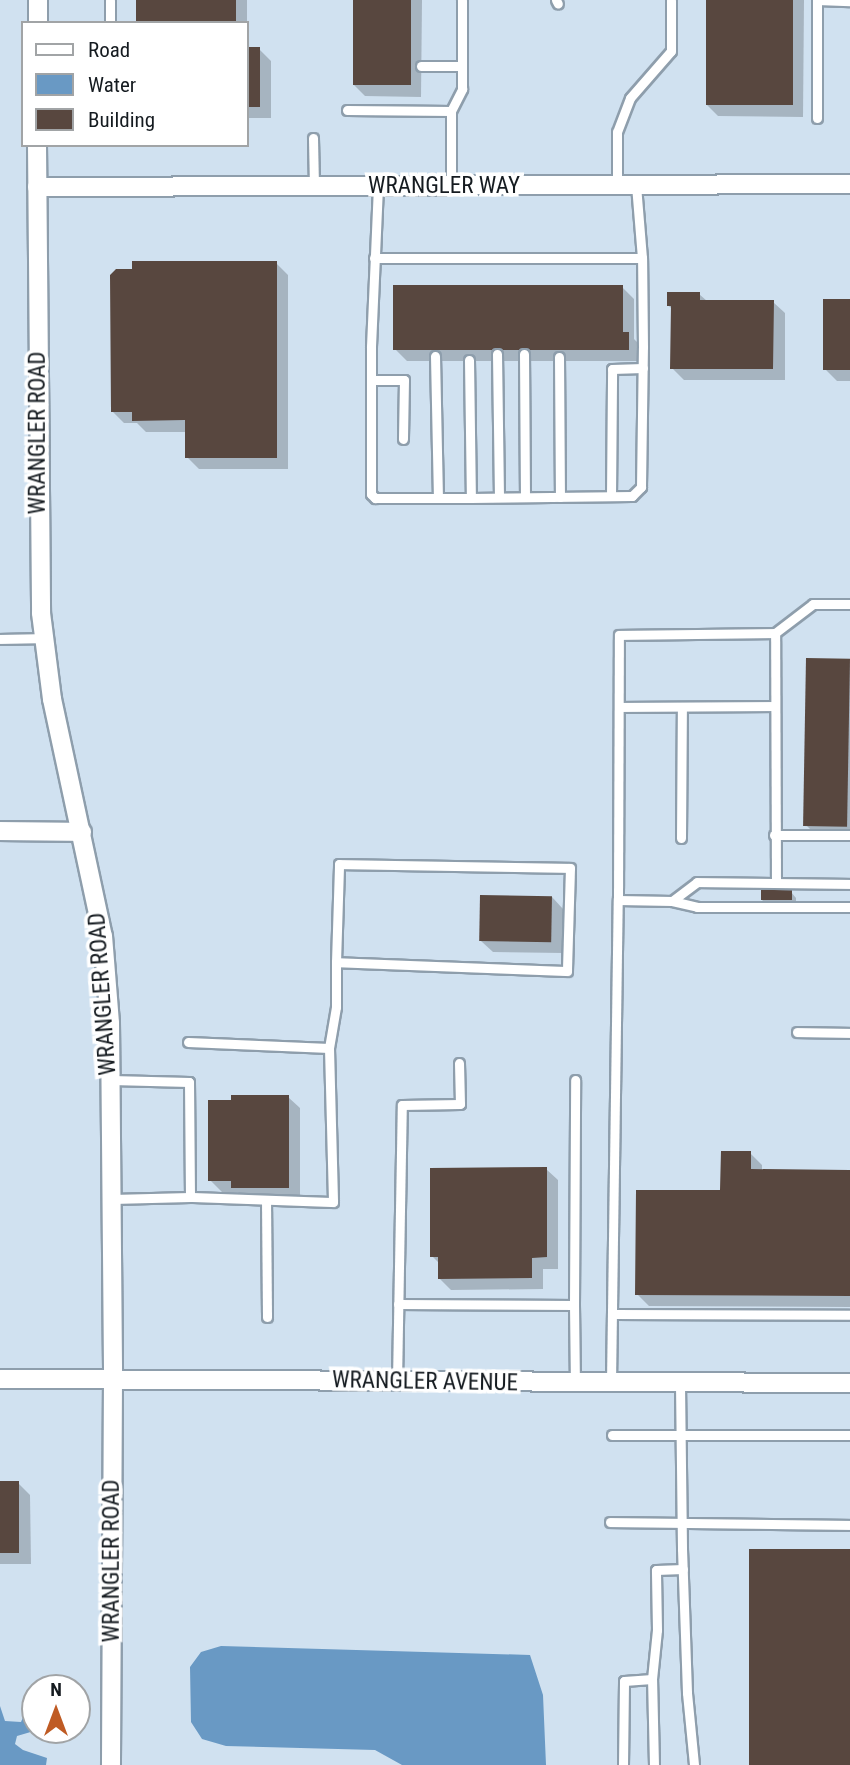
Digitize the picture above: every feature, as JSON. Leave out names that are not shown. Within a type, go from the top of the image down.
[{"type":"street","points":[[38,0],[38,21]]},
{"type":"street","name":"WRANGLER ROAD","points":[[37,147],[38,495],[45,638],[52,699],[103,936],[110,1023],[113,1379],[111,1765]]},
{"type":"street","name":"WRANGLER WAY","points":[[37,187],[850,184]]},
{"type":"street","points":[[0,831],[82,832]]},
{"type":"street","name":"WRANGLER AVENUE","points":[[0,1379],[850,1384]]},
{"type":"lane","points":[[110,0],[110,21]]},
{"type":"lane","points":[[451,186],[451,111],[462,89],[462,0]]},
{"type":"lane","points":[[617,185],[617,132],[629,98],[671,51],[671,0]]},
{"type":"lane","points":[[817,118],[817,0],[850,1]]},
{"type":"lane","points":[[421,66],[462,66]]},
{"type":"lane","points":[[347,110],[451,111]]},
{"type":"lane","points":[[313,138],[314,186]]},
{"type":"lane","points":[[378,186],[371,380],[372,494],[375,498],[471,498],[632,496],[640,487],[642,258],[636,185]]},
{"type":"lane","points":[[374,258],[642,258]]},
{"type":"lane","points":[[497,354],[499,497]]},
{"type":"lane","points":[[524,354],[525,497]]},
{"type":"lane","points":[[435,356],[438,498]]},
{"type":"lane","points":[[559,357],[560,497]]},
{"type":"lane","points":[[469,360],[471,498]]},
{"type":"lane","points":[[611,496],[612,369],[643,368]]},
{"type":"lane","points":[[371,380],[404,380],[403,439]]},
{"type":"lane","points":[[611,1384],[619,635],[775,634],[813,604],[850,604]]},
{"type":"lane","points":[[775,634],[776,882]]},
{"type":"lane","points":[[0,639],[45,638]]},
{"type":"lane","points":[[619,707],[775,706]]},
{"type":"lane","points":[[681,838],[682,708]]},
{"type":"lane","points":[[774,835],[850,835]]},
{"type":"lane","points":[[112,1199],[190,1197],[333,1202],[329,1048],[336,1007],[336,962],[339,864],[570,868],[567,971],[336,962]]},
{"type":"lane","points":[[672,901],[698,882],[850,884]]},
{"type":"lane","points":[[618,900],[672,901],[697,907],[850,907]]},
{"type":"lane","points":[[797,1032],[850,1033]]},
{"type":"lane","points":[[188,1042],[329,1048]]},
{"type":"lane","points":[[397,1382],[402,1105],[460,1104],[459,1063]]},
{"type":"lane","points":[[111,1080],[189,1082],[190,1197]]},
{"type":"lane","points":[[575,1080],[575,1383]]},
{"type":"lane","points":[[266,1200],[267,1317]]},
{"type":"lane","points":[[398,1304],[574,1306]]},
{"type":"lane","points":[[613,1314],[850,1315]]},
{"type":"lane","points":[[680,1384],[681,1522],[687,1693],[694,1765]]},
{"type":"lane","points":[[612,1435],[850,1435]]},
{"type":"lane","points":[[610,1522],[850,1525]]},
{"type":"lane","points":[[654,1765],[652,1679],[657,1630],[656,1570],[683,1569]]},
{"type":"lane","points":[[623,1765],[624,1681],[652,1679]]},
{"type":"water","points":[[221,1646],[530,1655],[543,1695],[546,1765],[402,1765],[375,1750],[226,1746],[202,1739],[191,1722],[190,1667],[201,1652]]},
{"type":"water","points":[[0,1706],[5,1721],[21,1722],[21,1735],[17,1736],[15,1744],[23,1750],[47,1758],[46,1765],[0,1765]]},
{"type":"building","points":[[136,0],[236,0],[236,21],[136,21]]},
{"type":"building","points":[[353,0],[411,0],[411,85],[353,85]]},
{"type":"building","points":[[706,0],[793,0],[793,105],[706,105]]},
{"type":"building","points":[[248,47],[260,47],[260,107],[248,107]]},
{"type":"building","points":[[132,261],[277,261],[277,458],[185,458],[185,420],[132,421],[132,412],[111,412],[110,275],[116,269],[132,269]]},
{"type":"building","points":[[393,285],[623,285],[623,332],[629,332],[629,350],[393,350]]},
{"type":"building","points":[[667,292],[700,292],[700,300],[774,300],[773,369],[670,369],[671,306],[667,306]]},
{"type":"building","points":[[823,299],[850,299],[850,370],[823,370]]},
{"type":"building","points":[[806,658],[850,659],[847,827],[803,826]]},
{"type":"building","points":[[761,890],[792,890],[792,900],[761,900]]},
{"type":"building","points":[[480,895],[552,896],[551,942],[479,941]]},
{"type":"building","points":[[231,1095],[289,1095],[289,1188],[231,1188],[231,1181],[208,1181],[208,1100],[231,1100]]},
{"type":"building","points":[[721,1151],[751,1151],[751,1169],[850,1170],[850,1296],[635,1295],[636,1190],[720,1190]]},
{"type":"building","points":[[547,1167],[547,1257],[532,1258],[532,1278],[438,1279],[438,1257],[430,1257],[430,1168]]},
{"type":"building","points":[[0,1481],[19,1481],[19,1553],[0,1553]]},
{"type":"building","points":[[749,1549],[850,1549],[850,1765],[749,1765]]}]
